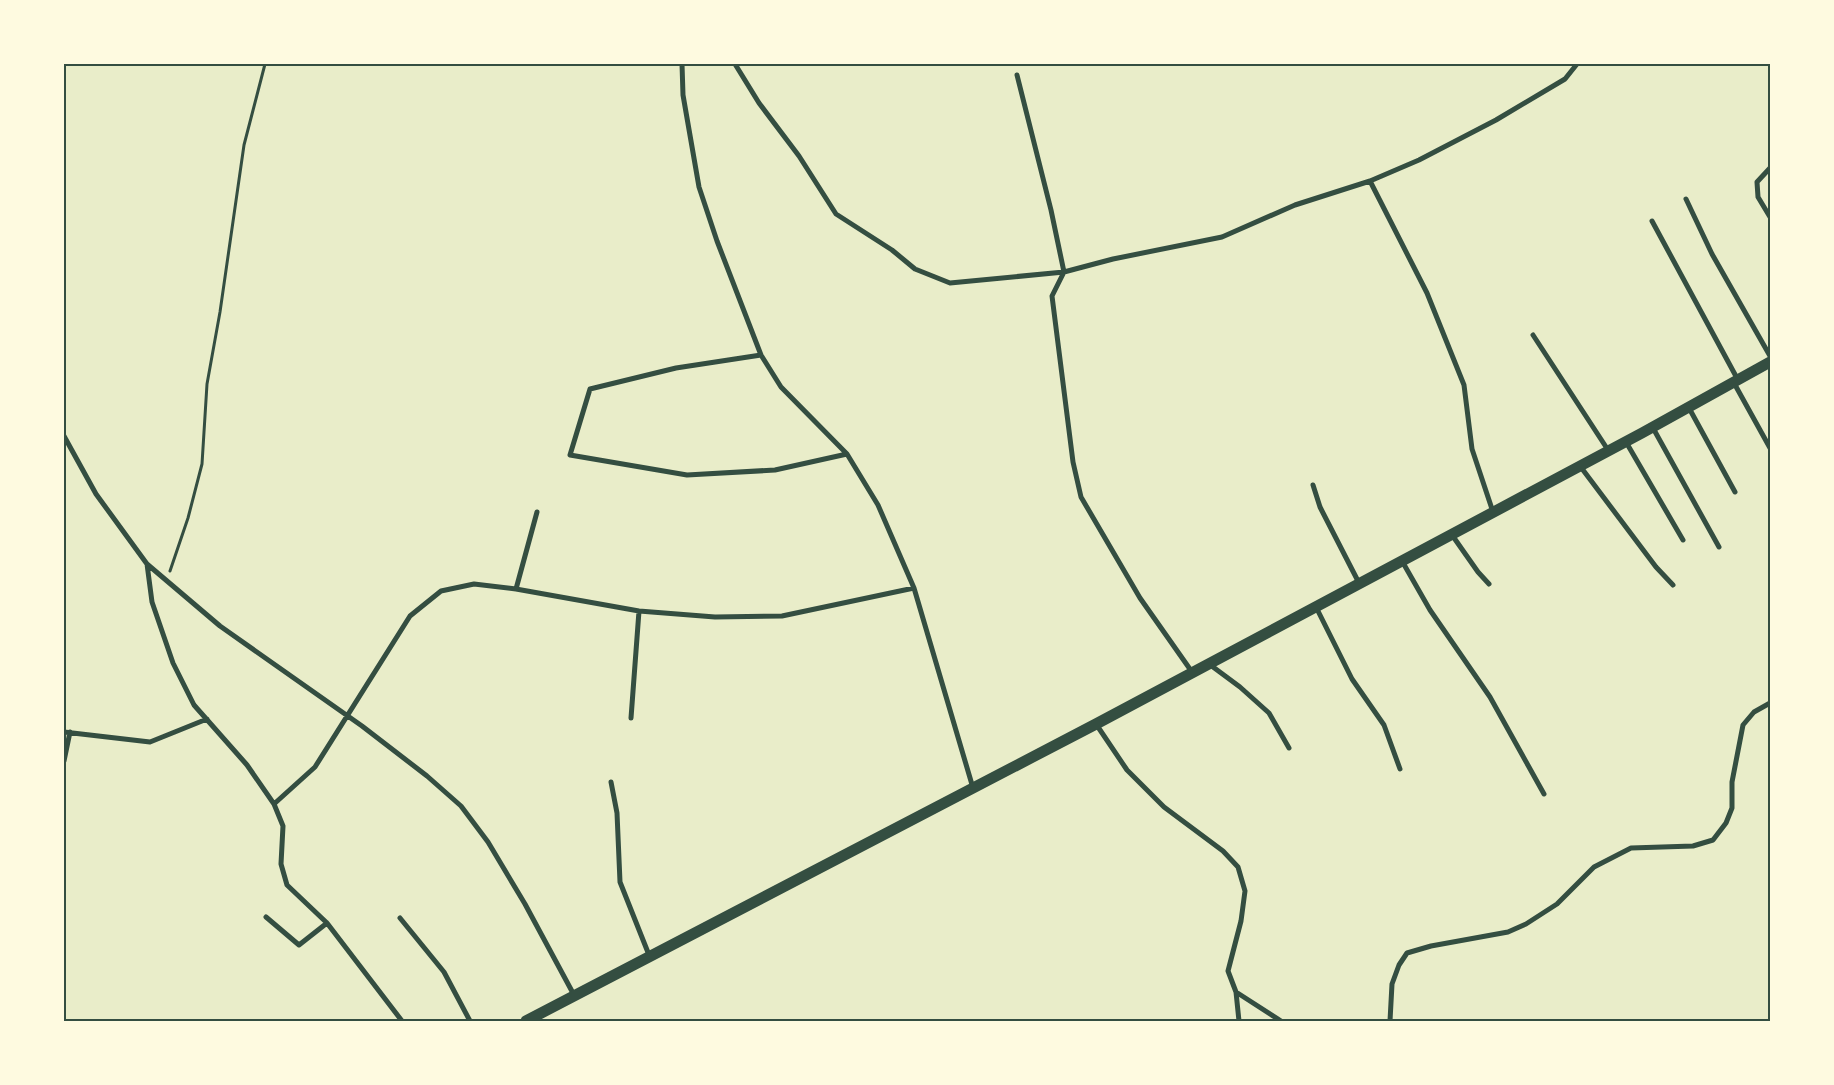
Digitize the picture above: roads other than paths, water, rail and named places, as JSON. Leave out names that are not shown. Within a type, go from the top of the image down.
[{"type":"main road","points":[[526,1021],[649,955],[1096,724],[1625,442],[1770,362]]},
{"type":"street","points":[[682,64],[683,95],[699,187],[717,241],[761,355],[781,387],[847,454],[878,505],[914,588],[973,789]]},
{"type":"street","points":[[734,64],[799,156],[836,214],[892,250],[915,269],[950,283],[1064,272],[1113,259],[1222,237],[1295,205],[1370,181],[1419,160],[1496,120],[1565,79],[1577,64]]},
{"type":"street","points":[[1017,75],[1051,210],[1064,272],[1052,296],[1073,462],[1081,497],[1140,598],[1192,672]]},
{"type":"street","points":[[1770,168],[1756,182],[1758,197],[1770,217]]},
{"type":"street","points":[[1370,181],[1427,293],[1464,384],[1472,449],[1493,512]]},
{"type":"street","points":[[1686,199],[1712,254],[1770,356]]},
{"type":"street","points":[[1652,221],[1770,448]]},
{"type":"street","points":[[1533,335],[1608,451]]},
{"type":"street","points":[[761,355],[676,368],[590,389],[570,455],[687,475],[775,470],[847,454]]},
{"type":"street","points":[[1688,408],[1735,492]]},
{"type":"street","points":[[1652,427],[1719,548]]},
{"type":"street","points":[[64,436],[96,494],[147,564],[220,626],[347,716],[427,776],[461,806],[488,842],[525,904],[574,995]]},
{"type":"street","points":[[1625,442],[1683,540]]},
{"type":"street","points":[[1580,466],[1656,567],[1673,585]]},
{"type":"street","points":[[1313,485],[1320,507],[1359,584]]},
{"type":"street","points":[[516,589],[537,512]]},
{"type":"street","points":[[1452,534],[1478,572],[1489,584]]},
{"type":"street","points":[[1402,561],[1430,610],[1490,697],[1544,794]]},
{"type":"street","points":[[147,564],[152,602],[173,662],[194,705],[247,765],[274,804],[283,826],[281,864],[287,885],[327,923],[402,1021]]},
{"type":"street","points":[[274,804],[315,767],[410,616],[441,591],[474,584],[516,589],[639,611],[715,617],[782,616],[914,588]]},
{"type":"street","points":[[1316,607],[1352,679],[1384,724],[1400,769]]},
{"type":"street","points":[[631,718],[639,611]]},
{"type":"street","points":[[1209,664],[1240,686],[1269,713],[1289,748]]},
{"type":"street","points":[[1390,1021],[1392,984],[1399,964],[1408,953],[1431,946],[1508,932],[1526,924],[1557,904],[1594,867],[1632,848],[1694,846],[1713,840],[1726,823],[1732,808],[1732,782],[1743,725],[1754,712],[1770,703]]},
{"type":"street","points":[[64,761],[67,732],[150,742],[207,719]]},
{"type":"street","points":[[1096,724],[1128,770],[1158,801],[1223,851],[1238,867],[1245,891],[1241,921],[1228,971],[1236,992],[1239,1021]]},
{"type":"street","points":[[611,782],[617,813],[620,882],[649,955]]},
{"type":"street","points":[[266,917],[299,945],[327,923]]},
{"type":"street","points":[[400,918],[444,972],[470,1021]]},
{"type":"street","points":[[1236,992],[1281,1021]]}]
